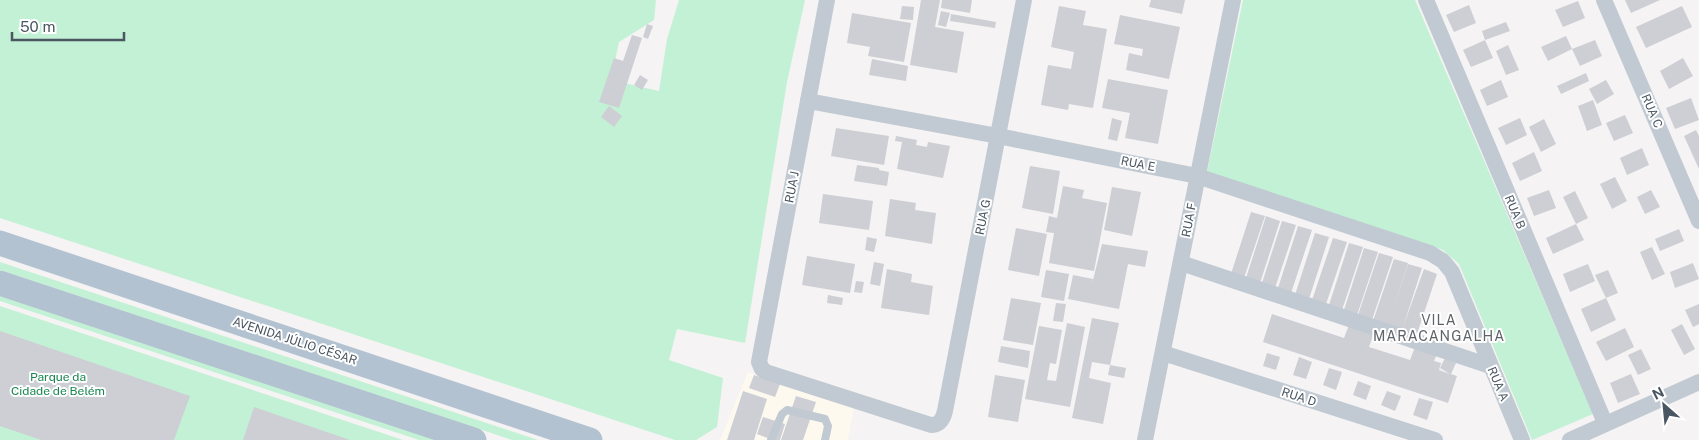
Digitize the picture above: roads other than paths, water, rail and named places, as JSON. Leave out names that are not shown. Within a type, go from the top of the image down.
[{"type":"main road","name":"AVENIDA JÚLIO CÉSAR","points":[[0,243],[590,440]]},
{"type":"main road","points":[[0,283],[474,440]]},
{"type":"street","name":"RUA J","points":[[827,0],[759,362],[762,369],[766,372],[931,425]]},
{"type":"street","name":"RUA G","points":[[931,425],[941,422],[945,411],[1024,0]]},
{"type":"street","name":"RUA F","points":[[1145,440],[1233,0]]},
{"type":"street","name":"RUA B","points":[[1426,0],[1605,423]]},
{"type":"street","name":"RUA C","points":[[1604,0],[1699,221]]},
{"type":"street","name":"RUA E","points":[[808,101],[998,136],[1198,176],[1430,253],[1443,261],[1452,272]]},
{"type":"street","points":[[1181,263],[1490,366]]},
{"type":"street","name":"RUA A","points":[[1452,272],[1522,440]]},
{"type":"street","name":"RUA D","points":[[1163,353],[1435,440]]},
{"type":"street","points":[[1570,440],[1699,382]]},
{"type":"lane","points":[[771,440],[782,414],[787,410],[825,419],[828,426],[825,440]]},
{"type":"district","name":"VILA MARACANGALHA","points":[[1439,328]]},
{"type":"park label","name":"Parque da Cidade de Belém","points":[[58,384]]}]
